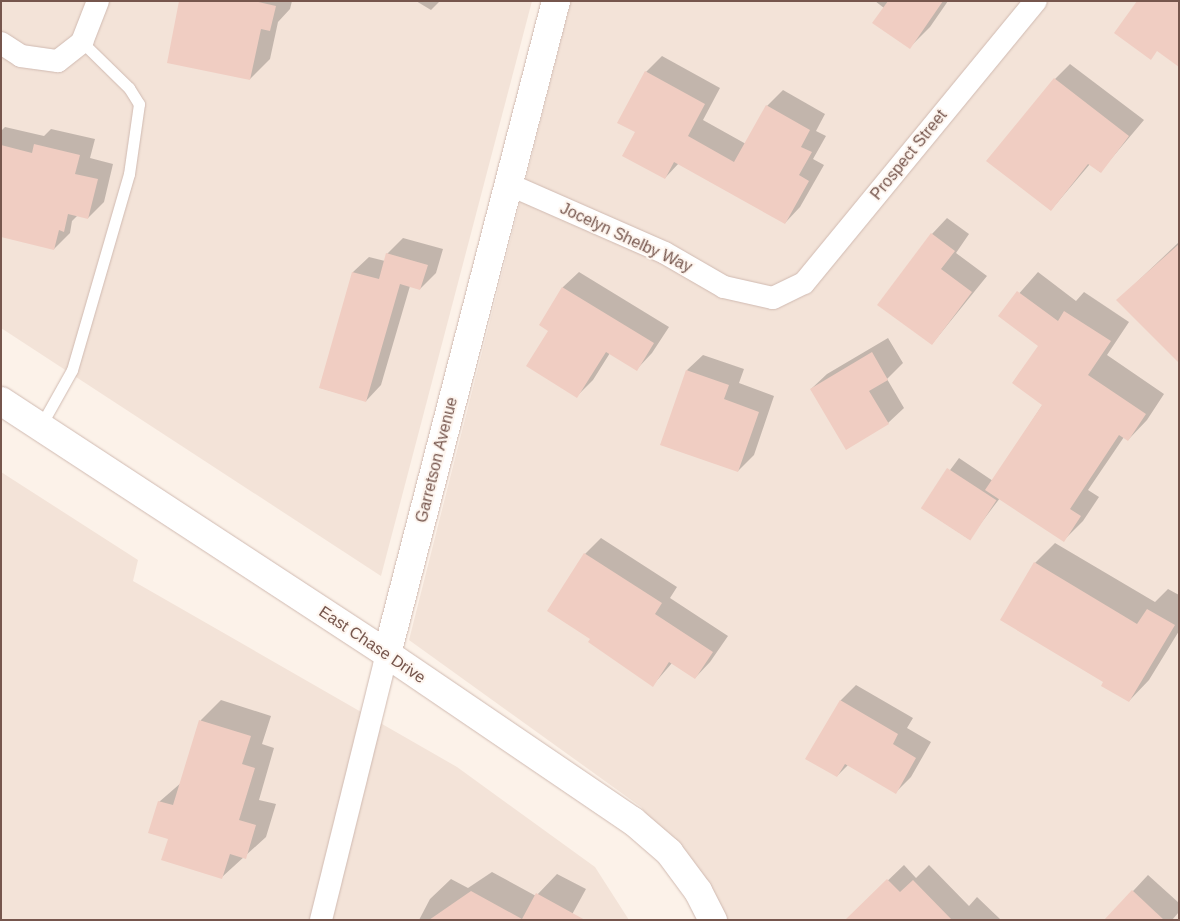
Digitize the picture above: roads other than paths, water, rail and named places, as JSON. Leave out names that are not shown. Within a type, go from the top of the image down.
[{"type":"street","points":[[1,43],[21,56],[58,61],[82,42],[98,1]]},
{"type":"street","name":"Garretson Avenue","points":[[321,920],[387,654],[556,1]]},
{"type":"street","name":"Prospect Street","points":[[773,298],[804,283],[1036,1]]},
{"type":"street","name":"Jocelyn Shelby Way","points":[[508,184],[665,253],[724,288],[773,298]]},
{"type":"street","name":"East Chase Drive","points":[[1,401],[387,654],[633,821],[669,852],[698,891],[713,920]]},
{"type":"lane","points":[[40,427],[72,370],[128,174],[139,104],[129,88],[82,42]]}]
